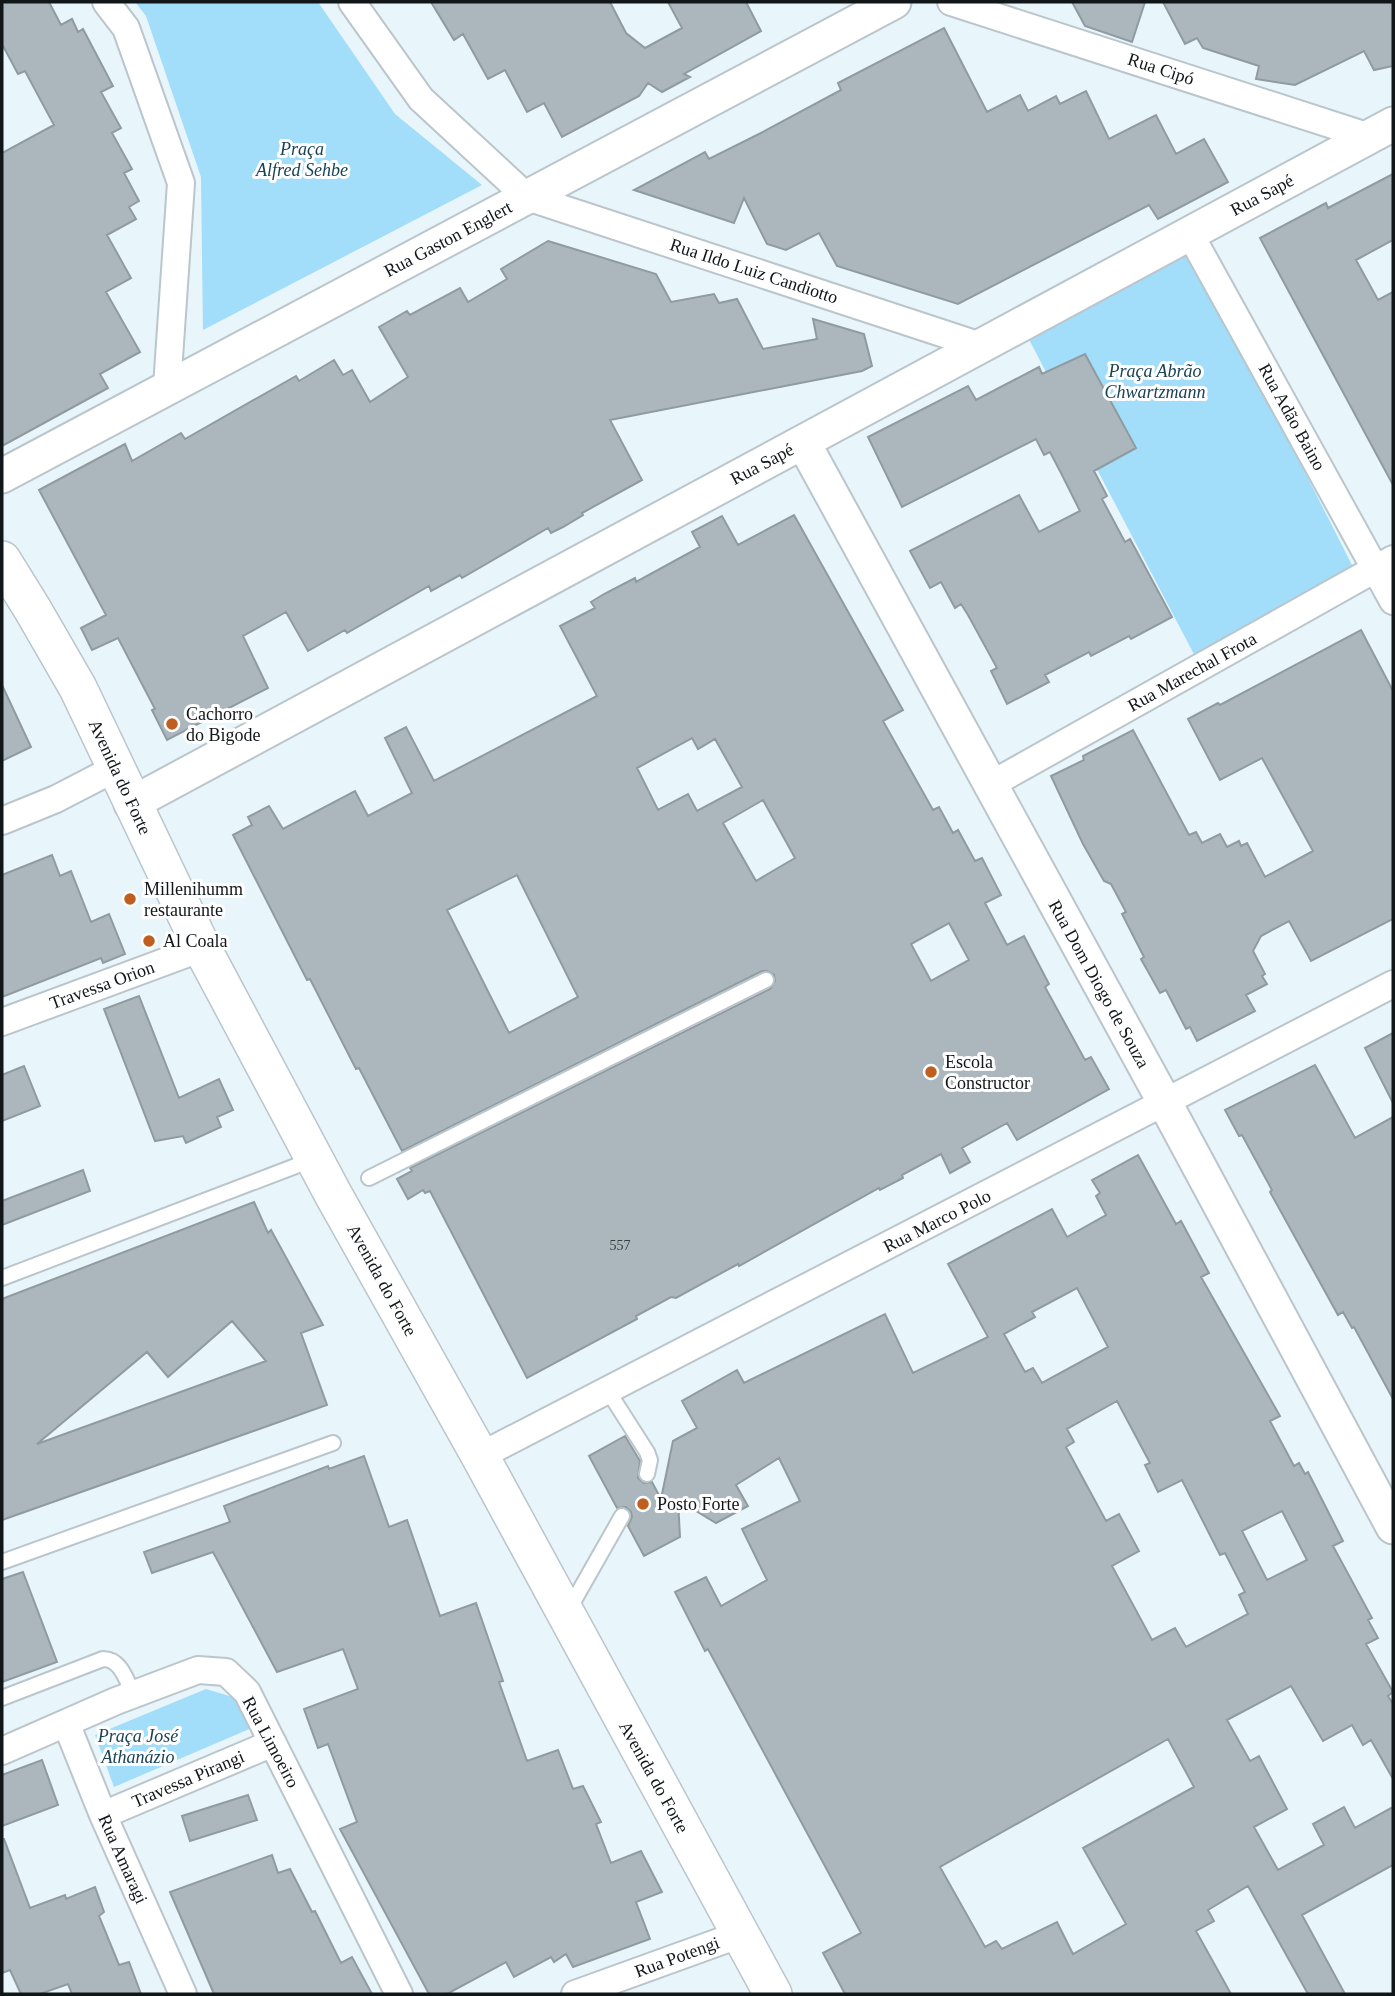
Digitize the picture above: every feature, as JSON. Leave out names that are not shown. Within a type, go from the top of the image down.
[{"type":"main road","name":"Avenida do Forte","points":[[2,560],[78,688],[202,948],[773,1994]]},
{"type":"street","points":[[106,2],[126,28],[181,183],[167,387]]},
{"type":"street","points":[[352,2],[421,99],[527,197]]},
{"type":"street","name":"Rua Gaston Englert","points":[[2,476],[894,2]]},
{"type":"street","name":"Rua Cipó","points":[[951,2],[1382,130]]},
{"type":"street","name":"Rua Sapé","points":[[131,803],[1382,130]]},
{"type":"street","name":"Rua Ildo Luiz Candiotto","points":[[527,197],[981,346]]},
{"type":"street","name":"Rua Adão Baino","points":[[1190,234],[1384,564],[1393,601]]},
{"type":"street","name":"Rua Dom Diogo de Souza","points":[[803,442],[1165,1102],[1393,1527]]},
{"type":"street","name":"Rua Marechal Frota","points":[[990,785],[1384,564]]},
{"type":"street","points":[[2,821],[56,799],[116,768]]},
{"type":"street","name":"Travessa Orion","points":[[2,1022],[202,948]]},
{"type":"street","name":"Rua Marco Polo","points":[[480,1456],[1393,984]]},
{"type":"street","name":"Rua Limoeiro","points":[[2,1751],[198,1670],[226,1672],[247,1692],[399,1994]]},
{"type":"street","name":"Rua Amaragi","points":[[66,1723],[103,1815],[183,1994]]},
{"type":"street","name":"Travessa Pirangi","points":[[103,1815],[273,1743]]},
{"type":"street","name":"Rua Potengi","points":[[575,1994],[741,1934]]},
{"type":"lane","points":[[369,1178],[766,980]]},
{"type":"lane","points":[[2,1279],[316,1158]]},
{"type":"lane","points":[[608,1391],[647,1452],[650,1460],[648,1474]]},
{"type":"lane","points":[[2,1562],[333,1443]]},
{"type":"lane","points":[[565,1615],[622,1516]]},
{"type":"lane","points":[[2,1698],[103,1659],[118,1663],[134,1695]]},
{"type":"green space","name":"Praça Alfred Sehbe","points":[[135,2],[318,2],[395,114],[482,185],[203,330],[201,177],[146,16]]},
{"type":"green space","name":"Praça Abrão Chwartzmann","points":[[1188,242],[1355,571],[1197,660],[1024,330]]},
{"type":"green space","name":"Praça José Athanázio","points":[[206,1689],[236,1698],[254,1727],[114,1787],[95,1735]]},
{"type":"building","points":[[2,2],[49,2],[61,25],[72,19],[78,32],[83,29],[113,86],[101,92],[121,128],[112,133],[132,169],[124,173],[139,201],[129,207],[136,219],[107,235],[131,278],[106,292],[140,352],[100,374],[108,388],[2,446],[2,153],[54,125],[25,71],[18,74],[2,44]]},
{"type":"building","points":[[431,2],[610,2],[626,33],[645,48],[682,28],[668,2],[746,2],[761,31],[684,74],[690,77],[662,92],[648,83],[639,96],[562,137],[544,103],[527,112],[505,70],[488,79],[463,34],[454,40]]},
{"type":"building","points":[[1072,2],[1145,2],[1132,42],[1085,26]]},
{"type":"building","points":[[1163,2],[1393,2],[1393,66],[1374,70],[1364,51],[1295,85],[1256,79],[1259,66],[1203,48],[1197,38],[1185,44]]},
{"type":"building","points":[[944,28],[987,112],[1020,95],[1028,111],[1056,96],[1060,104],[1086,91],[1109,139],[1156,115],[1176,154],[1204,139],[1228,182],[1158,219],[1149,205],[958,304],[837,266],[819,233],[786,250],[767,244],[744,198],[734,223],[634,190],[705,152],[709,159],[759,134],[841,90],[838,83]]},
{"type":"building","points":[[1393,174],[1393,240],[1356,260],[1378,300],[1393,292],[1393,485],[1260,238],[1326,203],[1328,208]]},
{"type":"building","points":[[548,241],[656,274],[671,302],[714,294],[719,303],[737,299],[763,349],[817,339],[813,319],[864,334],[872,366],[862,371],[610,420],[642,480],[582,513],[583,515],[563,527],[551,533],[548,528],[462,578],[460,575],[431,591],[429,586],[347,633],[345,630],[308,651],[286,612],[243,636],[268,688],[167,740],[152,710],[155,709],[118,638],[92,650],[81,628],[106,615],[39,490],[125,444],[132,461],[181,433],[185,439],[296,376],[299,381],[334,360],[343,375],[352,370],[370,402],[408,377],[379,327],[407,311],[410,315],[460,288],[468,302],[507,279],[501,269]]},
{"type":"building","points":[[1085,354],[1136,448],[1094,471],[1107,496],[1102,499],[1125,542],[1130,539],[1172,617],[1131,639],[1129,636],[1091,656],[1089,652],[1045,675],[1049,682],[1007,704],[991,671],[997,668],[968,615],[961,604],[955,608],[941,582],[930,588],[910,551],[1019,495],[1039,532],[1080,511],[1061,473],[1050,452],[1044,455],[1036,439],[902,507],[868,437],[968,386],[976,400],[1039,367],[1042,374]]},
{"type":"building","points":[[794,515],[903,710],[883,721],[933,810],[939,807],[953,833],[958,830],[975,861],[982,858],[1001,895],[985,903],[1007,945],[1024,936],[1049,984],[1045,987],[1085,1060],[1091,1057],[1109,1089],[1017,1140],[1007,1123],[962,1148],[970,1162],[950,1173],[941,1154],[902,1175],[903,1178],[880,1190],[879,1188],[739,1266],[738,1264],[676,1298],[671,1297],[636,1316],[637,1319],[527,1378],[430,1191],[425,1193],[423,1190],[408,1199],[397,1179],[412,1171],[410,1168],[770,989],[775,981],[774,975],[762,971],[402,1151],[310,979],[307,980],[233,835],[252,825],[248,817],[269,806],[283,829],[355,791],[368,816],[412,793],[385,738],[406,727],[434,781],[597,696],[560,626],[595,608],[591,602],[604,594],[635,578],[636,582],[700,547],[692,532],[722,516],[738,545]],"holes":[[[692,738],[698,749],[715,739],[742,787],[697,811],[688,794],[658,810],[637,768]],[[763,800],[795,858],[756,881],[723,823]],[[517,875],[578,997],[509,1033],[447,910]],[[949,923],[969,960],[931,981],[911,944]]]},
{"type":"building","points":[[1361,630],[1393,691],[1393,919],[1311,961],[1289,921],[1261,936],[1253,951],[1267,984],[1246,995],[1255,1011],[1197,1041],[1190,1027],[1186,1029],[1166,990],[1160,993],[1141,959],[1144,957],[1122,914],[1126,912],[1111,884],[1104,881],[1083,844],[1051,776],[1084,760],[1083,756],[1133,730],[1189,835],[1196,832],[1202,843],[1220,834],[1227,847],[1239,841],[1241,846],[1247,843],[1265,877],[1313,851],[1262,758],[1220,780],[1188,719],[1218,703],[1220,705]]},
{"type":"building","points":[[2,685],[31,747],[2,761]]},
{"type":"building","points":[[52,855],[60,876],[71,871],[91,922],[109,914],[125,954],[103,963],[101,958],[2,997],[2,875]]},
{"type":"building","points":[[139,996],[179,1098],[219,1079],[233,1110],[217,1117],[221,1127],[186,1143],[183,1136],[155,1141],[104,1009]]},
{"type":"building","points":[[1393,1033],[1393,1103],[1365,1048]]},
{"type":"building","points":[[1315,1065],[1355,1138],[1393,1117],[1393,1399],[1354,1327],[1352,1328],[1343,1312],[1338,1315],[1270,1192],[1272,1190],[1242,1135],[1239,1136],[1225,1110]]},
{"type":"building","points":[[24,1066],[40,1106],[2,1121],[2,1075]]},
{"type":"building","points":[[1138,1155],[1176,1224],[1181,1221],[1209,1273],[1201,1277],[1280,1416],[1270,1421],[1294,1466],[1299,1463],[1305,1474],[1308,1472],[1343,1541],[1333,1546],[1372,1618],[1368,1620],[1378,1638],[1366,1644],[1393,1692],[1388,1696],[1393,1704],[1393,1779],[1371,1740],[1363,1745],[1352,1725],[1323,1741],[1291,1686],[1227,1720],[1250,1761],[1259,1756],[1287,1809],[1254,1827],[1278,1870],[1324,1845],[1313,1824],[1344,1807],[1355,1828],[1393,1807],[1393,1865],[1302,1915],[1345,1994],[1308,1994],[1248,1886],[1208,1910],[1214,1921],[1196,1931],[1231,1994],[845,1994],[823,1953],[861,1933],[675,1592],[706,1577],[721,1606],[767,1580],[742,1529],[800,1501],[779,1458],[736,1485],[748,1506],[716,1523],[678,1500],[680,1537],[644,1556],[628,1526],[631,1512],[626,1507],[617,1508],[589,1456],[625,1436],[640,1461],[638,1478],[644,1483],[652,1482],[661,1499],[673,1441],[697,1428],[682,1401],[737,1370],[744,1383],[885,1314],[913,1373],[988,1337],[948,1264],[1052,1209],[1067,1237],[1106,1215],[1096,1196],[1100,1193],[1092,1180]],"holes":[[[1077,1288],[1108,1347],[1042,1383],[1033,1368],[1025,1372],[1004,1334],[1035,1317],[1032,1312]],[[1117,1401],[1150,1463],[1145,1465],[1158,1492],[1182,1480],[1220,1555],[1225,1553],[1245,1592],[1239,1595],[1248,1614],[1186,1647],[1175,1628],[1152,1640],[1112,1566],[1139,1551],[1119,1514],[1106,1521],[1066,1447],[1074,1442],[1067,1429]],[[1282,1511],[1307,1560],[1267,1580],[1242,1531]],[[1168,1739],[1194,1787],[1083,1848],[1126,1924],[1073,1954],[1057,1922],[1002,1949],[996,1941],[985,1947],[940,1867]]]},
{"type":"building","points":[[83,1170],[90,1191],[2,1225],[2,1201]]},
{"type":"building","points":[[254,1202],[268,1233],[271,1230],[323,1325],[301,1333],[327,1405],[2,1520],[2,1299]],"holes":[[[232,1321],[266,1361],[37,1444],[147,1352],[168,1377]]]},
{"type":"building","points":[[364,1456],[389,1527],[407,1520],[440,1616],[476,1603],[503,1681],[499,1682],[527,1761],[558,1750],[573,1789],[583,1786],[601,1822],[596,1824],[611,1863],[641,1851],[662,1892],[636,1902],[650,1939],[573,1967],[566,1954],[554,1962],[551,1957],[514,1977],[506,1962],[447,1994],[429,1994],[340,1829],[357,1822],[328,1744],[318,1748],[304,1709],[358,1689],[343,1649],[277,1672],[213,1552],[152,1573],[144,1552],[230,1522],[224,1506],[328,1466],[329,1469]]},
{"type":"building","points":[[23,1572],[57,1662],[2,1682],[2,1579]]},
{"type":"building","points":[[42,1760],[58,1805],[2,1826],[2,1775]]},
{"type":"building","points":[[248,1795],[257,1820],[190,1841],[182,1816]]},
{"type":"building","points":[[2,1839],[30,1908],[65,1895],[66,1899],[95,1887],[104,1912],[99,1916],[119,1965],[129,1962],[141,1994],[72,1994],[68,1984],[40,1994],[21,1994],[10,1970],[2,1973]]},
{"type":"building","points":[[272,1855],[278,1873],[290,1869],[341,1963],[352,1957],[372,1994],[214,1994],[170,1892]]},
{"type":"place","name":"Cachorro do Bigode","points":[[172,724]]},
{"type":"place","name":"Millenihumm restaurante","points":[[130,899]]},
{"type":"place","name":"Al Coala","points":[[149,941]]},
{"type":"place","name":"Escola Constructor","points":[[931,1072]]},
{"type":"place","name":"Posto Forte","points":[[643,1504]]}]
